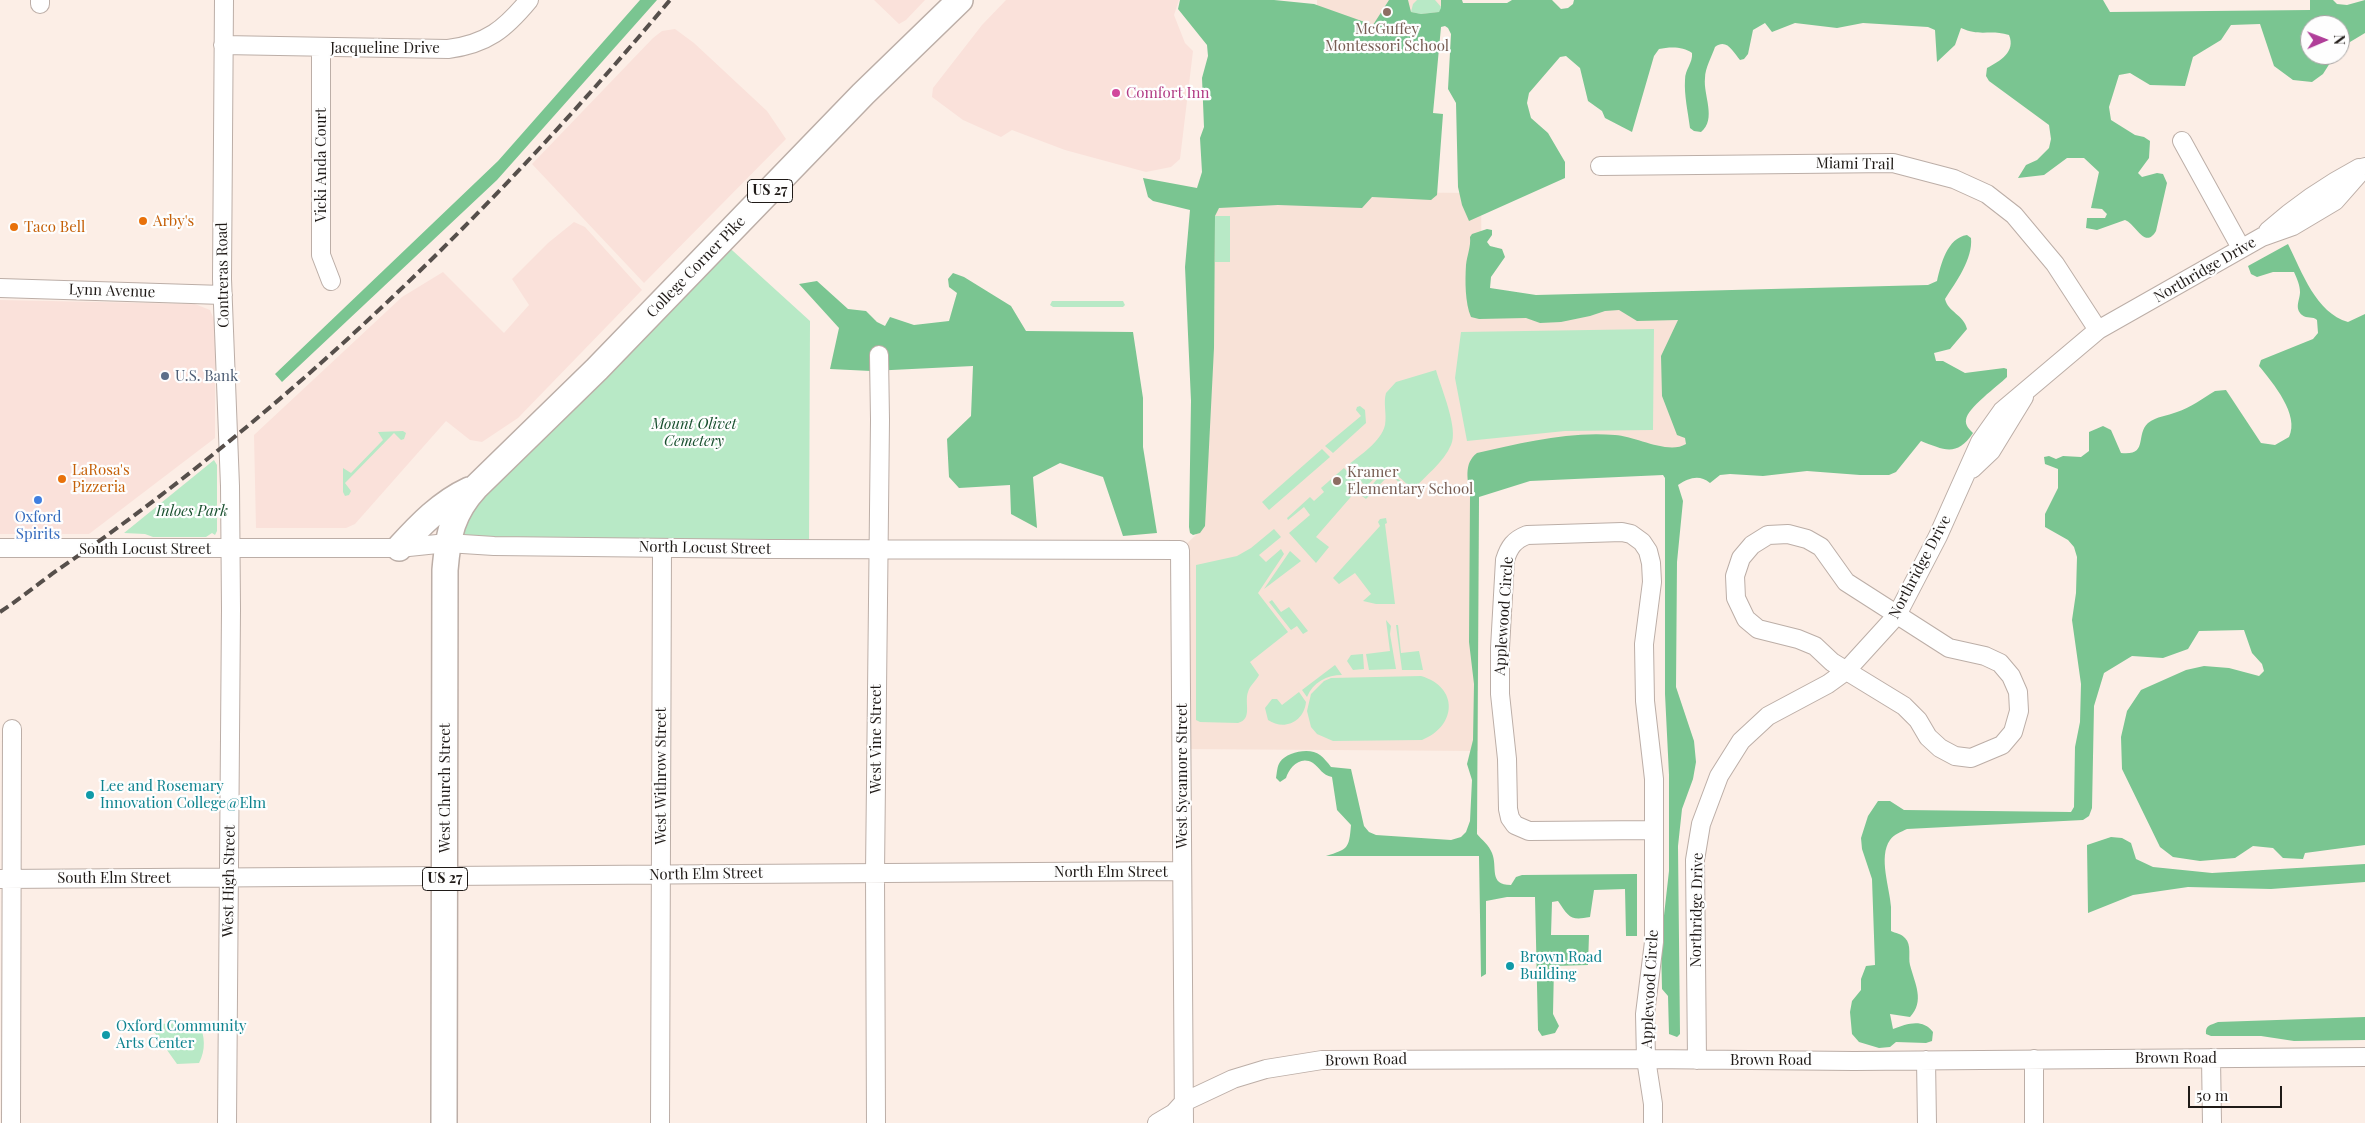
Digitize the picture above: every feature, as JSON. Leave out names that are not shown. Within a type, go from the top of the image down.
[{"type":"highway","name":"College Corner Pike","points":[[447,543],[456,515],[464,500],[476,487],[610,355],[864,94],[960,0]]},
{"type":"highway","points":[[399,548],[431,514],[456,496],[476,487]]},
{"type":"highway","name":"West Church Street","points":[[444,1123],[444,626],[447,543]]},
{"type":"street","name":"Contreras Road","points":[[224,0],[223,295],[230,549]]},
{"type":"street","name":"Jacqueline Drive","points":[[223,45],[321,48],[448,49],[464,47],[484,40],[500,31],[529,0]]},
{"type":"street","name":"Vicki Anda Court","points":[[321,48],[321,255],[331,281]]},
{"type":"street","points":[[2182,142],[2242,248]]},
{"type":"street","name":"Miami Trail","points":[[1600,166],[1893,163],[1954,179],[1987,194],[2014,215],[2054,264],[2098,330]]},
{"type":"street","name":"Northridge Drive","points":[[1697,1060],[1695,860],[1701,824],[1718,776],[1741,741],[1768,716],[1828,684],[1846,671],[1897,615],[1938,536],[1980,442],[2002,410],[2028,391],[2050,369],[2098,330],[2262,237],[2293,226],[2335,200],[2365,166]]},
{"type":"street","name":"Lynn Avenue","points":[[0,288],[223,295]]},
{"type":"street","name":"West Vine Street","points":[[876,1123],[875,872],[877,549],[880,420],[879,355]]},
{"type":"street","name":"Applewood Circle","points":[[1653,1123],[1653,1104],[1646,1059],[1645,1014],[1654,942],[1654,830],[1654,779],[1645,700],[1644,644],[1652,582],[1651,563],[1648,551],[1642,542],[1631,534],[1622,532],[1527,535],[1518,539],[1509,548],[1505,560],[1500,694],[1507,759],[1510,818],[1520,829],[1529,831],[1654,830]]},
{"type":"street","points":[[1788,534],[1808,539],[1821,547],[1846,582],[1897,615],[1949,648],[1985,656],[2000,663],[2011,676],[2018,692],[2019,712],[2013,732],[2002,745],[1971,758],[1955,756],[1940,748],[1928,737],[1918,720],[1904,706],[1832,662],[1814,646],[1798,639],[1758,628],[1746,620],[1736,598],[1735,576],[1741,558],[1752,545],[1768,535],[1788,534]]},
{"type":"street","name":"North Locust Street","points":[[230,549],[399,548],[447,543],[494,546],[662,548],[1180,550]]},
{"type":"street","name":"South Locust Street","points":[[0,548],[230,549]]},
{"type":"street","name":"West Withrow Street","points":[[660,1123],[662,548]]},
{"type":"street","name":"West High Street","points":[[228,1123],[230,549]]},
{"type":"street","name":"West Sycamore Street","points":[[1180,550],[1184,1123]]},
{"type":"street","points":[[11,1123],[6,879],[12,729]]},
{"type":"street","name":"North Elm Street","points":[[229,877],[1182,871]]},
{"type":"street","name":"South Elm Street","points":[[6,879],[229,877]]},
{"type":"street","name":"Brown Road","points":[[1157,1123],[1174,1113],[1184,1102],[1233,1079],[1266,1069],[1301,1062],[1646,1059],[1926,1060],[2365,1056]]},
{"type":"street","points":[[2211,1058],[2212,1123]]},
{"type":"street","points":[[2034,1059],[2034,1123]]},
{"type":"street","points":[[1926,1060],[1927,1123]]},
{"type":"shaded area","points":[[874,0],[925,0],[906,20],[899,24]]},
{"type":"shaded area","points":[[1006,0],[1179,0],[1174,15],[1185,43],[1193,51],[1180,159],[1171,167],[1146,172],[1065,150],[1012,130],[1001,137],[963,120],[932,97],[933,88],[982,25]]},
{"type":"shaded area","name":"McGuffey Montessori School","points":[[1317,0],[1458,0],[1458,24],[1317,26]]},
{"type":"shaded area","points":[[675,29],[694,43],[767,111],[786,139],[644,283],[532,164],[653,38],[662,31]]},
{"type":"shaded area","name":"Kramer Elementary School","points":[[1199,191],[1481,193],[1482,309],[1701,306],[1701,461],[1479,466],[1478,751],[1182,749],[1180,550],[1196,535]]},
{"type":"shaded area","points":[[574,222],[585,227],[642,290],[518,418],[482,442],[470,440],[446,421],[355,524],[346,528],[256,528],[254,435],[402,297],[443,272],[504,333],[529,305],[512,279],[548,243]]},
{"type":"shaded area","points":[[0,300],[195,304],[210,310],[215,322],[215,438],[89,534],[0,534]]},
{"type":"green space","points":[[640,0],[657,0],[497,180],[282,382],[275,374],[498,161]]},
{"type":"green space","points":[[1180,0],[1274,0],[1314,4],[1373,25],[1389,0],[1408,0],[1411,12],[1421,14],[1439,12],[1441,0],[1462,0],[1463,3],[1507,3],[1512,0],[1552,0],[1561,9],[1568,8],[1573,4],[1574,0],[2103,0],[2110,12],[2310,10],[2310,0],[2333,0],[2337,4],[2347,5],[2365,0],[2365,33],[2350,42],[2350,15],[2300,15],[2300,65],[2329,65],[2323,74],[2312,82],[2293,80],[2274,66],[2260,24],[2231,25],[2221,40],[2193,57],[2185,86],[2150,85],[2130,73],[2119,75],[2109,107],[2111,120],[2135,135],[2150,141],[2149,158],[2138,173],[2142,177],[2157,173],[2163,174],[2167,183],[2156,231],[2148,238],[2140,234],[2125,220],[2097,230],[2086,228],[2087,218],[2105,218],[2107,214],[2102,209],[2091,208],[2099,172],[2084,158],[2067,158],[2044,175],[2018,178],[2026,165],[2037,160],[2049,148],[2051,139],[2049,125],[1989,81],[1986,76],[1987,68],[2002,59],[2009,51],[2011,41],[2009,35],[2002,33],[1980,33],[1961,28],[1955,45],[1937,62],[1935,30],[1928,27],[1863,23],[1837,28],[1795,23],[1772,32],[1765,23],[1753,30],[1748,54],[1744,59],[1740,60],[1726,45],[1723,44],[1715,47],[1705,74],[1709,114],[1706,127],[1701,132],[1690,128],[1686,98],[1685,76],[1692,53],[1676,48],[1659,49],[1654,56],[1632,132],[1605,118],[1602,111],[1588,101],[1580,68],[1566,56],[1560,57],[1529,93],[1527,103],[1531,118],[1548,133],[1565,162],[1565,178],[1469,221],[1462,205],[1458,187],[1456,103],[1448,89],[1451,34],[1448,28],[1445,26],[1441,27],[1433,113],[1443,114],[1437,195],[1431,200],[1372,197],[1362,208],[1278,205],[1219,208],[1215,216],[1214,348],[1205,526],[1200,533],[1193,535],[1190,533],[1189,527],[1191,401],[1185,267],[1190,210],[1153,201],[1148,197],[1143,178],[1197,188],[1202,172],[1200,138],[1204,127],[1202,78],[1208,56],[1207,45],[1178,9]]},
{"type":"green space","points":[[1417,0],[1435,0],[1442,8],[1439,12],[1421,14],[1411,12],[1413,4]]},
{"type":"green space","points":[[1215,216],[1230,216],[1230,262],[1215,262]]},
{"type":"green space","points":[[1487,229],[1492,230],[1492,235],[1487,242],[1490,246],[1502,249],[1505,257],[1491,277],[1490,288],[1536,295],[1928,285],[1937,281],[1943,260],[1950,246],[1960,237],[1967,235],[1971,238],[1971,246],[1967,262],[1945,299],[1949,307],[1963,320],[1967,329],[1950,349],[1934,353],[1936,361],[1943,361],[1965,373],[2007,369],[2007,377],[1977,403],[1968,415],[1966,424],[1973,433],[1967,441],[1956,448],[1943,449],[1921,441],[1896,472],[1889,475],[1807,471],[1763,476],[1730,474],[1720,475],[1710,483],[1706,480],[1694,478],[1678,485],[1683,501],[1677,562],[1676,687],[1694,741],[1696,762],[1693,779],[1682,809],[1678,846],[1680,1034],[1677,1037],[1669,1034],[1668,996],[1662,989],[1661,942],[1669,871],[1669,775],[1665,694],[1665,478],[1663,475],[1530,481],[1479,497],[1477,834],[1491,850],[1494,858],[1496,879],[1504,884],[1511,885],[1516,877],[1522,875],[1637,874],[1637,936],[1626,936],[1625,889],[1594,890],[1590,917],[1574,918],[1568,914],[1558,901],[1552,902],[1551,935],[1589,935],[1588,965],[1554,966],[1553,1014],[1559,1026],[1555,1033],[1542,1036],[1538,1030],[1535,897],[1507,897],[1486,901],[1486,974],[1481,977],[1479,856],[1326,856],[1339,852],[1346,847],[1351,825],[1337,810],[1332,777],[1323,773],[1313,763],[1304,761],[1292,767],[1286,778],[1280,782],[1276,778],[1279,764],[1283,758],[1293,753],[1311,751],[1320,755],[1331,767],[1351,769],[1364,826],[1369,832],[1376,835],[1451,840],[1461,837],[1466,832],[1470,821],[1472,780],[1467,764],[1473,740],[1474,684],[1469,642],[1470,496],[1468,467],[1470,462],[1477,453],[1563,436],[1615,435],[1661,446],[1679,447],[1686,444],[1685,438],[1677,435],[1662,396],[1661,356],[1678,320],[1637,321],[1619,310],[1605,311],[1561,322],[1540,323],[1526,318],[1479,319],[1471,317],[1466,285],[1466,265],[1470,237],[1472,234]]},
{"type":"green space","name":"Mount Olivet Cemetery","points":[[722,241],[810,321],[809,549],[447,543],[450,529]]},
{"type":"green space","points":[[2288,244],[2311,290],[2327,310],[2348,322],[2365,314],[2365,845],[2305,853],[2303,859],[2283,858],[2273,848],[2253,846],[2235,858],[2200,861],[2173,857],[2160,847],[2122,769],[2121,737],[2127,711],[2141,690],[2186,670],[2204,666],[2229,668],[2259,676],[2264,671],[2262,664],[2252,653],[2244,630],[2199,631],[2188,649],[2163,658],[2132,656],[2104,673],[2094,706],[2092,808],[2089,816],[2083,820],[1907,829],[1890,840],[1885,855],[1885,864],[1891,907],[1891,931],[1904,937],[1907,941],[1910,965],[1918,992],[1917,1005],[1910,1017],[1890,1014],[1893,1029],[1914,1023],[1924,1025],[1933,1032],[1932,1041],[1926,1043],[1896,1042],[1890,1047],[1879,1048],[1859,1042],[1852,1034],[1850,1012],[1852,1001],[1861,990],[1861,979],[1866,966],[1875,965],[1872,879],[1862,849],[1861,838],[1868,816],[1878,801],[1890,801],[1904,810],[2071,812],[2074,807],[2075,747],[2080,722],[2081,684],[2072,620],[2076,593],[2077,557],[2074,547],[2068,540],[2045,527],[2045,514],[2058,488],[2058,469],[2045,464],[2044,457],[2049,456],[2056,459],[2063,456],[2081,457],[2089,451],[2089,432],[2103,426],[2111,430],[2121,453],[2130,453],[2138,448],[2144,428],[2151,421],[2187,408],[2215,391],[2226,390],[2261,443],[2275,445],[2289,437],[2291,419],[2288,409],[2278,390],[2259,366],[2261,360],[2313,339],[2318,333],[2317,320],[2302,315],[2298,310],[2300,289],[2294,272],[2273,272],[2257,277],[2251,274],[2248,266]]},
{"type":"green space","points":[[953,273],[964,277],[1011,306],[1026,331],[1133,332],[1143,398],[1143,447],[1157,533],[1123,536],[1103,477],[1060,463],[1033,477],[1037,528],[1011,514],[1010,485],[959,488],[949,477],[947,439],[971,416],[973,366],[871,371],[830,369],[839,328],[799,284],[817,281],[848,309],[866,311],[877,322],[885,326],[890,317],[914,325],[949,321],[957,293],[949,287],[948,279]]},
{"type":"green space","points":[[1052,301],[1123,301],[1125,305],[1123,307],[1053,307],[1050,305]]},
{"type":"green space","points":[[1654,329],[1653,430],[1565,431],[1467,441],[1455,378],[1461,332]]},
{"type":"green space","points":[[1436,370],[1453,429],[1453,438],[1448,451],[1413,490],[1395,474],[1390,472],[1385,472],[1373,479],[1366,487],[1347,466],[1369,448],[1383,431],[1385,425],[1386,393],[1396,382]]},
{"type":"green space","points":[[1360,406],[1365,410],[1366,423],[1333,453],[1325,446],[1361,416],[1356,410]]},
{"type":"green space","points":[[403,431],[406,433],[404,439],[401,440],[394,433],[345,483],[351,491],[349,495],[345,496],[343,492],[343,468],[351,473],[383,440],[378,432]]},
{"type":"green space","points":[[1322,449],[1330,457],[1269,510],[1262,502]]},
{"type":"green space","name":"Inloes Park","points":[[214,460],[217,465],[217,531],[215,535],[212,533],[206,537],[153,537],[145,534],[124,533]]},
{"type":"green space","points":[[1344,468],[1364,489],[1360,494],[1356,491],[1316,537],[1329,547],[1316,563],[1289,533],[1310,515],[1304,507],[1288,520],[1287,518],[1310,497],[1314,501],[1324,492],[1321,488]]},
{"type":"green space","points":[[1390,474],[1366,499],[1362,496],[1379,477]]},
{"type":"green space","points":[[1391,475],[1402,483],[1409,492]]},
{"type":"green space","points":[[1386,518],[1387,523],[1385,524],[1395,604],[1376,604],[1363,601],[1371,594],[1355,573],[1339,584],[1333,578],[1380,526],[1378,522],[1380,519]]},
{"type":"green space","points":[[1274,529],[1281,537],[1259,555],[1266,562],[1281,549],[1284,554],[1258,593],[1288,632],[1250,662],[1259,675],[1248,692],[1247,714],[1243,721],[1238,723],[1200,722],[1196,720],[1196,565],[1237,556],[1251,548]]},
{"type":"green space","points":[[1290,551],[1301,561],[1264,589]]},
{"type":"green space","points":[[1272,600],[1281,612],[1289,607],[1308,631],[1303,634],[1297,626],[1291,630],[1269,602]]},
{"type":"green space","points":[[1386,620],[1391,626],[1390,634],[1396,669],[1369,670],[1366,654],[1390,651]]},
{"type":"green space","points":[[1396,625],[1398,625],[1401,653],[1419,651],[1423,670],[1402,670]]},
{"type":"green space","points":[[1363,654],[1364,669],[1353,670],[1347,661],[1351,655]]},
{"type":"green space","points":[[1335,665],[1342,675],[1331,676],[1321,680],[1313,687],[1307,697],[1302,690]]},
{"type":"green space","points":[[1421,676],[1433,681],[1442,689],[1447,697],[1449,707],[1442,726],[1434,734],[1422,740],[1333,741],[1317,734],[1311,727],[1307,711],[1311,694],[1324,681],[1331,678]]},
{"type":"green space","points":[[1299,692],[1306,702],[1301,715],[1297,719],[1292,723],[1280,725],[1268,720],[1265,708],[1272,699],[1277,699],[1282,705]]},
{"type":"green space","points":[[2111,837],[2122,838],[2131,843],[2136,859],[2153,867],[2212,873],[2365,864],[2365,882],[2271,889],[2188,887],[2133,895],[2088,913],[2087,845]]},
{"type":"green space","points":[[2365,1017],[2365,1040],[2294,1041],[2261,1036],[2211,1036],[2206,1034],[2208,1027],[2218,1022]]},
{"type":"green space","points":[[199,1023],[204,1043],[199,1063],[177,1064],[152,1029],[152,1024]]},
{"type":"railway","points":[[0,612],[143,508],[226,444],[384,306],[532,156],[670,0]]},
{"type":"place","name":"McGuffey Montessori School","points":[[1387,12]]},
{"type":"place","name":"Comfort Inn","points":[[1116,93]]},
{"type":"place","name":"Arby's","points":[[143,221]]},
{"type":"place","name":"Taco Bell","points":[[14,227]]},
{"type":"place","name":"U.S. Bank","points":[[165,376]]},
{"type":"place","name":"LaRosa's Pizzeria","points":[[62,479]]},
{"type":"place","name":"Kramer Elementary School","points":[[1337,481]]},
{"type":"place","name":"Oxford Spirits","points":[[38,500]]},
{"type":"place","name":"Lee and Rosemary Innovation College@Elm","points":[[90,795]]},
{"type":"place","name":"Brown Road Building","points":[[1510,966]]},
{"type":"place","name":"Oxford Community Arts Center","points":[[106,1035]]}]
